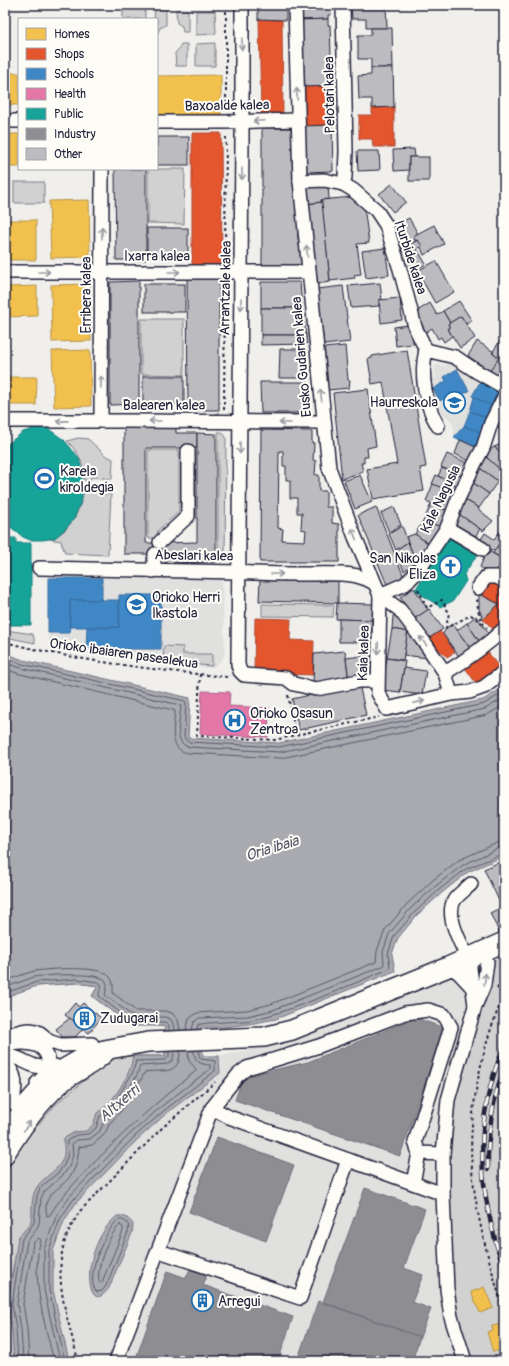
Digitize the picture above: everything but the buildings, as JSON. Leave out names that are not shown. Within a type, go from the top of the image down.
[{"type":"highway","points":[[5,1145],[13,1103],[39,1073],[63,1056],[148,1042],[264,1037],[292,1030],[448,967],[504,942]]},
{"type":"highway","points":[[10,1121],[44,1085],[87,1051],[120,1037],[148,1042]]},
{"type":"street","name":"Arrantzale kalea","points":[[240,670],[238,657],[238,572],[240,549],[242,5]]},
{"type":"street","name":"Eusko Gudarien kalea","points":[[295,5],[300,181],[329,468],[380,595],[400,610],[445,672]]},
{"type":"street","name":"Pelotari kalea","points":[[343,5],[346,151],[345,177],[343,184]]},
{"type":"street","name":"Baxoalde kalea","points":[[158,122],[298,120]]},
{"type":"street","points":[[5,121],[18,121]]},
{"type":"street","name":"Erribera kalea","points":[[101,421],[102,170]]},
{"type":"street","name":"Iturbide kalea","points":[[300,181],[324,180],[343,184],[353,190],[376,210],[386,224],[400,268],[415,327],[426,350]]},
{"type":"street","name":"Ixarra kalea","points":[[5,272],[310,272]]},
{"type":"street","points":[[438,426],[431,414],[423,375],[423,362],[426,350],[455,358],[504,387]]},
{"type":"street","name":"Kale Nagusia","points":[[380,595],[406,584],[418,571],[447,528],[458,499],[483,448],[491,423],[504,397]]},
{"type":"street","name":"Balearen kalea","points":[[5,421],[324,422]]},
{"type":"street","points":[[152,571],[158,548],[188,516],[188,451]]},
{"type":"street","points":[[447,528],[483,549]]},
{"type":"street","points":[[349,574],[355,569],[362,553]]},
{"type":"street","name":"Abeslari kalea","points":[[39,568],[238,572],[256,574],[349,574],[366,578],[374,583]]},
{"type":"street","points":[[478,588],[486,577],[497,577],[504,581]]},
{"type":"street","name":"Kaia kalea","points":[[380,595],[377,681],[378,693],[384,713]]},
{"type":"street","points":[[450,694],[445,672],[461,663],[500,633]]},
{"type":"street","points":[[240,670],[244,675],[286,678],[294,684],[316,689],[359,681],[377,681]]},
{"type":"street","points":[[384,713],[450,694],[470,692],[484,687],[504,672]]},
{"type":"street","points":[[465,1361],[451,1317],[448,1289],[443,1194],[443,1154],[448,1100],[475,1006],[484,985],[487,962],[474,956],[452,919],[451,909],[455,899],[471,884]]},
{"type":"street","points":[[474,956],[470,968],[475,1006]]},
{"type":"street","points":[[448,967],[458,972],[473,988]]},
{"type":"street","points":[[116,1361],[212,1108],[238,1075],[247,1068],[319,1046],[405,1012],[428,1010],[444,1015],[451,1027],[415,1142],[419,1153],[413,1184]]},
{"type":"street","points":[[5,1036],[33,1029],[42,1033],[48,1041]]},
{"type":"street","points":[[5,1044],[14,1040],[23,1039],[48,1041],[87,1051]]},
{"type":"street","points":[[5,1044],[23,1043],[37,1045],[49,1057],[47,1072],[27,1094],[10,1121]]},
{"type":"street","points":[[5,1158],[34,1115],[51,1096],[64,1084],[86,1069],[101,1062],[112,1049]]},
{"type":"street","points":[[5,1056],[22,1060],[34,1066],[48,1066]]},
{"type":"street","points":[[5,1064],[12,1072],[15,1080],[16,1089],[13,1103]]},
{"type":"street","points":[[212,1108],[229,1118],[443,1194]]},
{"type":"street","points":[[419,1153],[443,1154]]},
{"type":"street","points":[[159,1251],[300,1298],[348,1160]]},
{"type":"path","points":[[224,421],[226,5]]},
{"type":"path","points":[[412,577],[427,608],[442,600],[449,612],[446,628],[471,615],[500,633]]},
{"type":"path","points":[[478,588],[478,612],[482,623]]},
{"type":"path","name":"Orioko ibaiaren pasealekua","points":[[5,642],[61,655],[200,674],[228,677],[240,670]]},
{"type":"path","points":[[200,674],[197,736],[275,740],[384,713]]},
{"type":"path","points":[[294,684],[288,694],[296,735]]},
{"type":"path","points":[[504,996],[492,1026],[482,1059],[475,1095],[471,1143],[472,1178],[484,1241],[504,1312]]},
{"type":"path","points":[[78,1361],[61,1286],[61,1264],[64,1243],[71,1227],[80,1211],[151,1140],[216,1081]]},
{"type":"shaded area","points":[[123,9],[145,9],[145,18],[123,18]]},
{"type":"shaded area","points":[[166,9],[166,25],[160,28],[158,32],[158,18],[154,18],[155,10]]},
{"type":"shaded area","points":[[176,10],[188,10],[188,32],[183,32],[182,26],[177,23]]},
{"type":"shaded area","points":[[196,11],[215,11],[216,34],[196,35]]},
{"type":"shaded area","points":[[215,43],[215,66],[196,66],[196,44]]},
{"type":"shaded area","points":[[181,44],[187,44],[187,66],[176,66],[175,53]]},
{"type":"shaded area","points":[[185,169],[184,224],[148,223],[148,170]]},
{"type":"shaded area","points":[[14,182],[44,182],[44,203],[14,203]]},
{"type":"shaded area","points":[[141,319],[184,319],[184,375],[141,374]]},
{"type":"shaded area","name":"Haurreskola","points":[[447,362],[480,382],[472,395],[474,397],[464,426],[454,437],[454,428],[451,421],[436,407],[431,380],[436,376],[434,366],[439,364],[445,366]]},
{"type":"shaded area","points":[[218,432],[222,432],[226,437],[225,561],[218,561]]},
{"type":"shaded area","points":[[78,438],[88,439],[105,455],[113,459],[112,479],[92,477],[89,481],[84,480],[83,468],[80,459],[75,450],[67,441]]},
{"type":"shaded area","points":[[148,450],[179,450],[179,512],[158,530],[157,538],[148,538]]},
{"type":"shaded area","points":[[84,488],[100,494],[111,494],[108,555],[65,553],[61,541],[49,539],[63,532],[74,519],[81,504]]},
{"type":"shaded area","name":"Orioko Herri Ikastola","points":[[48,578],[222,578],[225,653],[221,661],[212,668],[165,665],[49,648]]},
{"type":"shaded area","points":[[262,604],[334,605],[333,617],[262,616]]},
{"type":"shaded area","points":[[5,630],[33,634],[35,643],[5,637]]},
{"type":"shaded area","points":[[164,646],[183,647],[183,654],[212,654],[212,666],[163,662]]},
{"type":"shaded area","points":[[504,955],[504,1361],[461,1361],[443,1305],[446,1085],[486,997],[490,982],[491,962]]},
{"type":"shaded area","points":[[157,960],[172,1056],[17,1249],[11,1278],[8,1304],[12,1330],[14,1361],[5,1361],[5,1163],[56,1104],[114,1056],[165,1056],[165,1026],[131,1026],[92,996],[98,986],[77,983],[37,986]]},
{"type":"shaded area","points":[[491,962],[490,982],[486,997],[446,1085],[461,1361],[69,1361],[53,1290],[53,1251],[64,1221],[76,1203],[136,1141],[168,1112],[218,1074],[219,1056],[286,1041]]},
{"type":"water","points":[[5,653],[23,660],[190,698],[188,738],[279,743],[483,700],[504,687],[504,856],[468,872],[417,915],[398,938],[392,954],[395,971],[276,1019],[224,1027],[201,1027],[203,1056],[219,1056],[220,1073],[168,1112],[136,1141],[76,1203],[64,1221],[53,1251],[53,1290],[69,1361],[14,1361],[12,1330],[8,1304],[18,1238],[29,1226],[31,1221],[33,1199],[37,1187],[63,1160],[64,1138],[75,1132],[86,1131],[93,1125],[97,1113],[102,1110],[116,1095],[130,1069],[133,1056],[165,1056],[165,1027],[150,1025],[131,1026],[92,996],[98,986],[77,983],[37,986],[5,997]]},
{"type":"water","points":[[117,1216],[128,1219],[133,1224],[132,1233],[109,1288],[99,1297],[95,1296],[92,1292],[90,1281],[91,1261],[99,1239]]},
{"type":"railway","points":[[504,1047],[494,1075],[487,1102],[483,1130],[482,1157],[484,1185],[489,1212],[495,1240],[504,1268]]},
{"type":"railway","points":[[488,1169],[492,1117],[504,1067]]},
{"type":"place","name":"Haurreskola","points":[[454,402]]},
{"type":"place","name":"Karela kiroldegia","points":[[44,479]]},
{"type":"place","name":"San Nikolas Eliza","points":[[451,566]]},
{"type":"place","name":"Orioko Herri Ikastola","points":[[136,605]]},
{"type":"place","name":"Orioko Osasun Zentroa","points":[[234,721]]},
{"type":"place","name":"Zudugarai","points":[[85,1018]]},
{"type":"place","name":"Arregui","points":[[202,1301]]},
{"type":"water label","name":"Oria ibaia","points":[[272,848]]},
{"type":"water label","name":"Altxerri","points":[[119,1103]]}]
